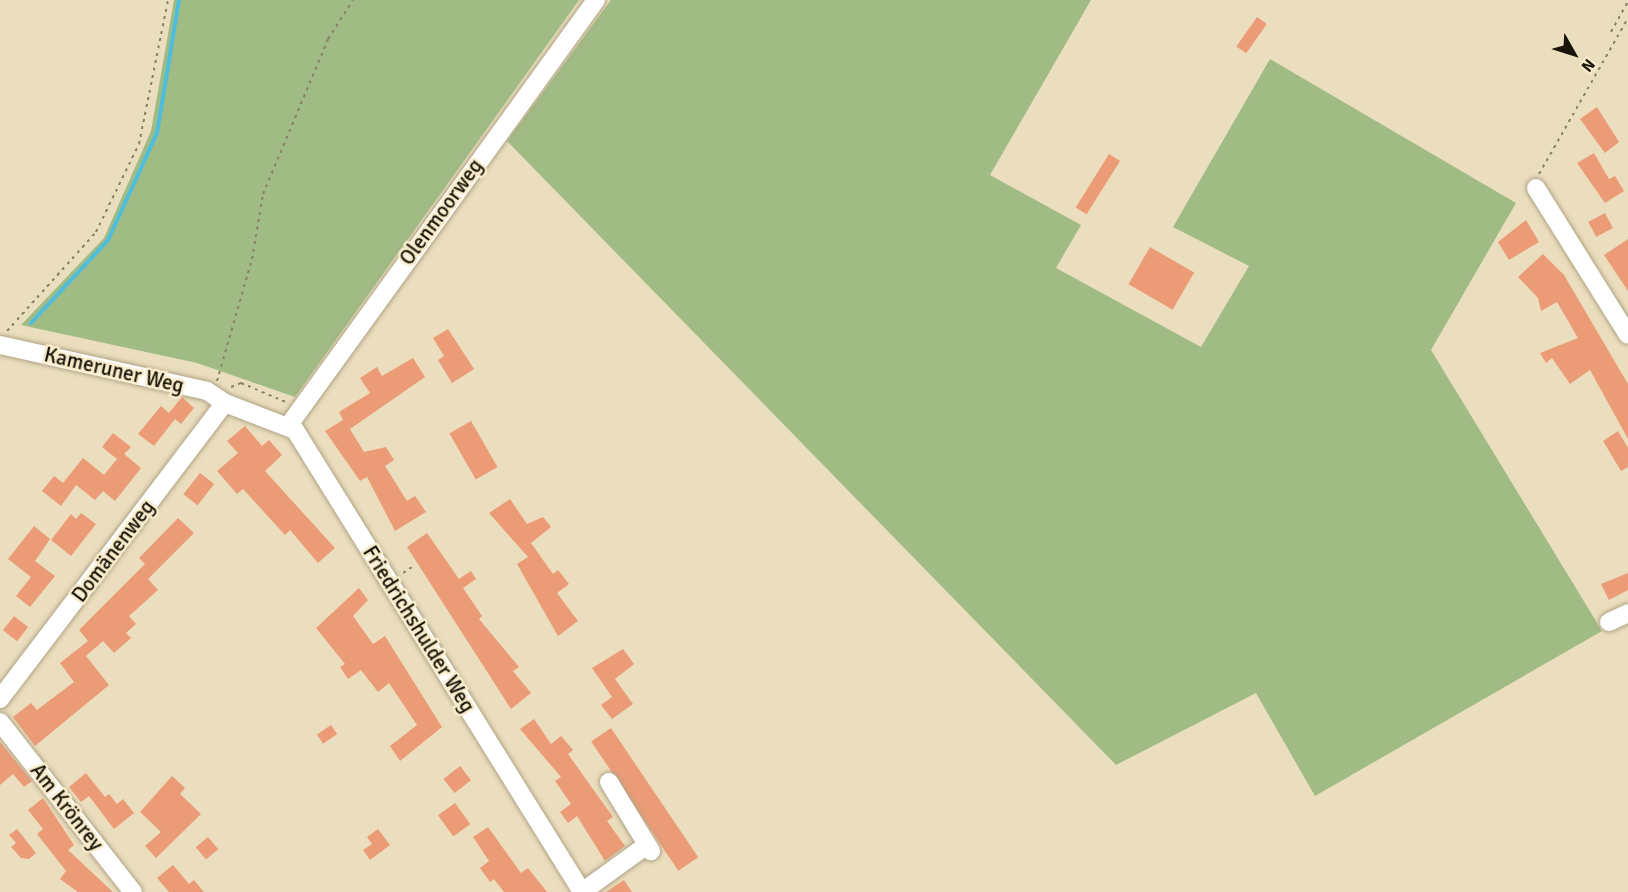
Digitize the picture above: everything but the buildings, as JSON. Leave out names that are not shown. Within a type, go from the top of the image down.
[{"type":"street","name":"Olenmoorweg","points":[[290,416],[596,0]]},
{"type":"street","points":[[1536,188],[1628,335]]},
{"type":"street","name":"Kameruner Weg","points":[[0,345],[219,395]]},
{"type":"street","points":[[219,395],[290,416]]},
{"type":"street","name":"Domänenweg","points":[[0,699],[219,395]]},
{"type":"street","name":"Friedrichshulder Weg","points":[[290,416],[582,892]]},
{"type":"street","points":[[1609,622],[1628,613]]},
{"type":"street","name":"Am Krönrey","points":[[0,722],[133,892]]},
{"type":"street","points":[[582,892],[649,848],[609,782]]},
{"type":"path","points":[[0,340],[96,232],[139,144],[168,0]]},
{"type":"path","points":[[219,395],[252,260],[263,194],[328,39],[353,0]]},
{"type":"path","points":[[1611,32],[1628,2]]},
{"type":"path","points":[[1536,188],[1537,177],[1628,18]]},
{"type":"path","points":[[219,395],[241,383],[284,399],[290,416]]},
{"type":"path","points":[[399,576],[416,565]]},
{"type":"green space","points":[[174,0],[579,0],[295,397],[197,363],[21,325],[104,238],[151,131]]},
{"type":"green space","points":[[611,0],[1091,0],[990,175],[1081,225],[1056,268],[1201,347],[1249,266],[1173,227],[1270,59],[1516,203],[1431,350],[1602,631],[1315,796],[1256,693],[1116,765],[507,141]]},
{"type":"waterway","points":[[31,323],[108,240],[131,190],[157,133],[179,0]]}]
